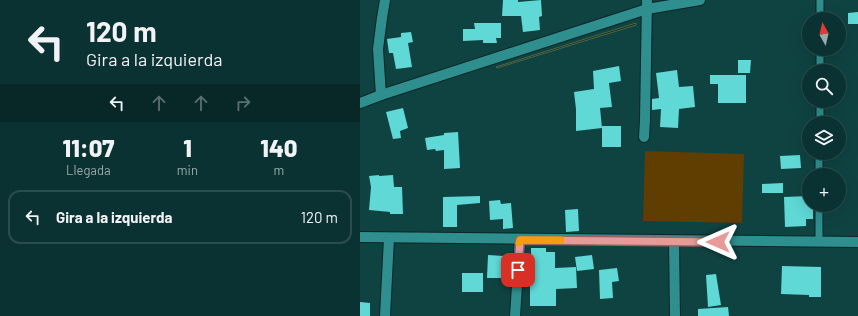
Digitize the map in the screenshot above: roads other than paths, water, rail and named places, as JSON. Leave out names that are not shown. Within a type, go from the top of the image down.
[{"type":"street","points":[[381,95],[378,49],[385,0]]},
{"type":"street","points":[[360,103],[647,5],[700,0]]},
{"type":"street","points":[[644,137],[647,5]]},
{"type":"street","points":[[360,237],[520,240],[858,242]]},
{"type":"street","points":[[385,316],[389,238]]},
{"type":"street","points":[[515,316],[520,240]]},
{"type":"street","points":[[674,241],[675,316]]},
{"type":"lane","points":[[820,0],[820,12]]},
{"type":"lane","points":[[819,212],[819,242]]}]
